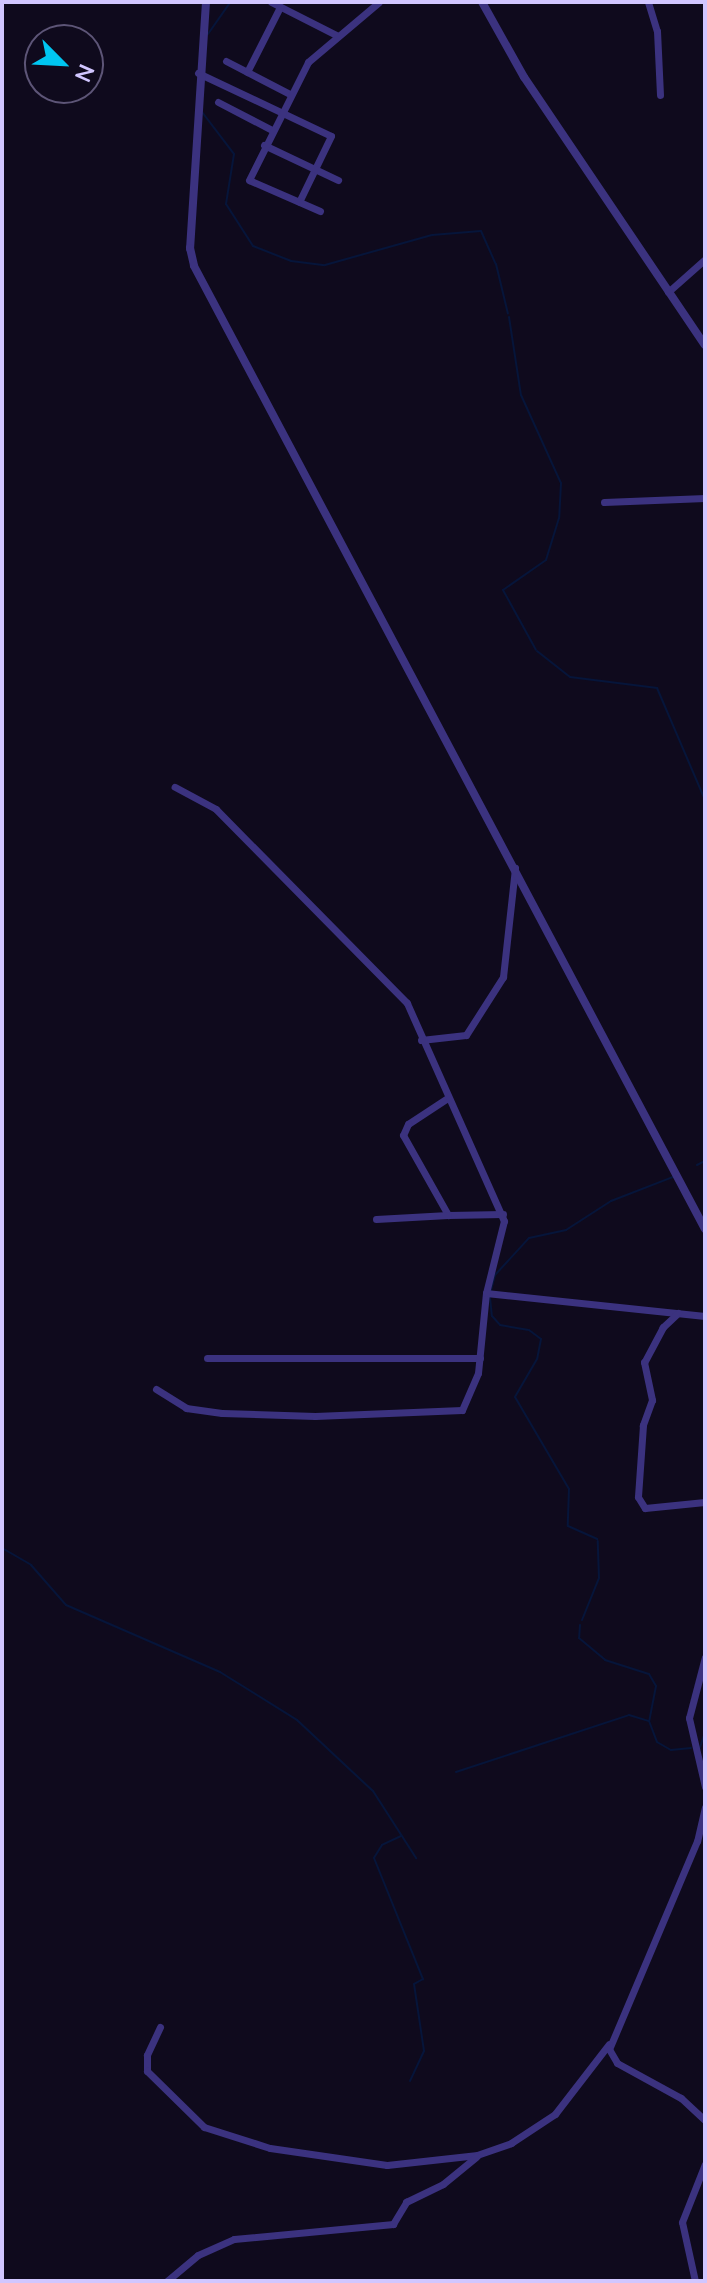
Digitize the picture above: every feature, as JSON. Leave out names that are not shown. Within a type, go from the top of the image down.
[{"type":"street","points":[[206,2],[198,73],[190,248],[194,266],[705,1229]]},
{"type":"street","points":[[271,2],[338,36]]},
{"type":"street","points":[[320,211],[249,180],[280,111],[308,62],[379,2]]},
{"type":"street","points":[[482,2],[524,77],[705,345]]},
{"type":"street","points":[[648,2],[657,31],[660,95]]},
{"type":"street","points":[[247,72],[280,7]]},
{"type":"street","points":[[226,61],[290,94]]},
{"type":"street","points":[[198,73],[331,136],[299,202]]},
{"type":"street","points":[[218,102],[272,130]]},
{"type":"street","points":[[264,145],[338,180]]},
{"type":"street","points":[[668,292],[705,259]]},
{"type":"street","points":[[604,502],[705,498]]},
{"type":"street","points":[[156,1389],[186,1408],[222,1413],[452,1413],[465,1406],[480,1358],[486,1293],[503,1214],[446,1099],[407,1003],[216,809],[175,787]]},
{"type":"street","points":[[421,1040],[466,1035],[503,977],[515,868]]},
{"type":"street","points":[[446,1099],[408,1124],[403,1135],[448,1215]]},
{"type":"street","points":[[376,1219],[503,1214]]},
{"type":"street","points":[[486,1293],[705,1316]]},
{"type":"street","points":[[678,1313],[663,1327],[644,1362],[652,1400],[643,1425],[638,1497],[645,1508],[705,1502]]},
{"type":"street","points":[[207,1358],[480,1358]]},
{"type":"street","points":[[705,1657],[689,1718],[705,1787]]},
{"type":"street","points":[[160,2027],[147,2055],[147,2071],[195,2119],[221,2136],[387,2165],[477,2155],[511,2143],[555,2114],[609,2044],[697,1841],[705,1807]]},
{"type":"street","points":[[609,2044],[613,2061],[681,2098],[705,2120]]},
{"type":"street","points":[[167,2281],[198,2255],[234,2239],[393,2224],[406,2202],[443,2184],[477,2155]]},
{"type":"street","points":[[695,2281],[682,2222],[705,2164]]},
{"type":"waterway","points":[[208,34],[230,2]]},
{"type":"waterway","points":[[202,112],[234,154],[226,204],[253,246],[291,261],[325,265],[432,235],[481,231],[496,264],[508,314]]},
{"type":"waterway","points":[[509,317],[521,395],[561,483],[559,518],[546,560],[503,590],[536,650]]},
{"type":"waterway","points":[[537,651],[570,677],[657,688],[705,800]]},
{"type":"waterway","points":[[697,1165],[705,1161]]},
{"type":"waterway","points":[[491,1290],[495,1275],[529,1238],[566,1230],[611,1201],[673,1177]]},
{"type":"waterway","points":[[490,1298],[492,1316],[500,1325],[529,1330],[541,1339],[537,1359],[515,1397],[569,1489],[568,1526],[597,1539]]},
{"type":"waterway","points":[[582,1620],[599,1578],[598,1541]]},
{"type":"waterway","points":[[2,1548],[31,1565],[66,1605],[220,1672],[297,1720],[373,1791],[416,1858]]},
{"type":"waterway","points":[[580,1625],[579,1638],[605,1660],[649,1674],[656,1686],[649,1721],[657,1742],[671,1750],[691,1748]]},
{"type":"waterway","points":[[456,1772],[629,1715],[649,1721]]},
{"type":"waterway","points":[[699,1750],[705,1733]]},
{"type":"waterway","points":[[401,1836],[382,1845],[374,1858],[423,1979],[414,1984],[424,2051],[410,2081]]}]
